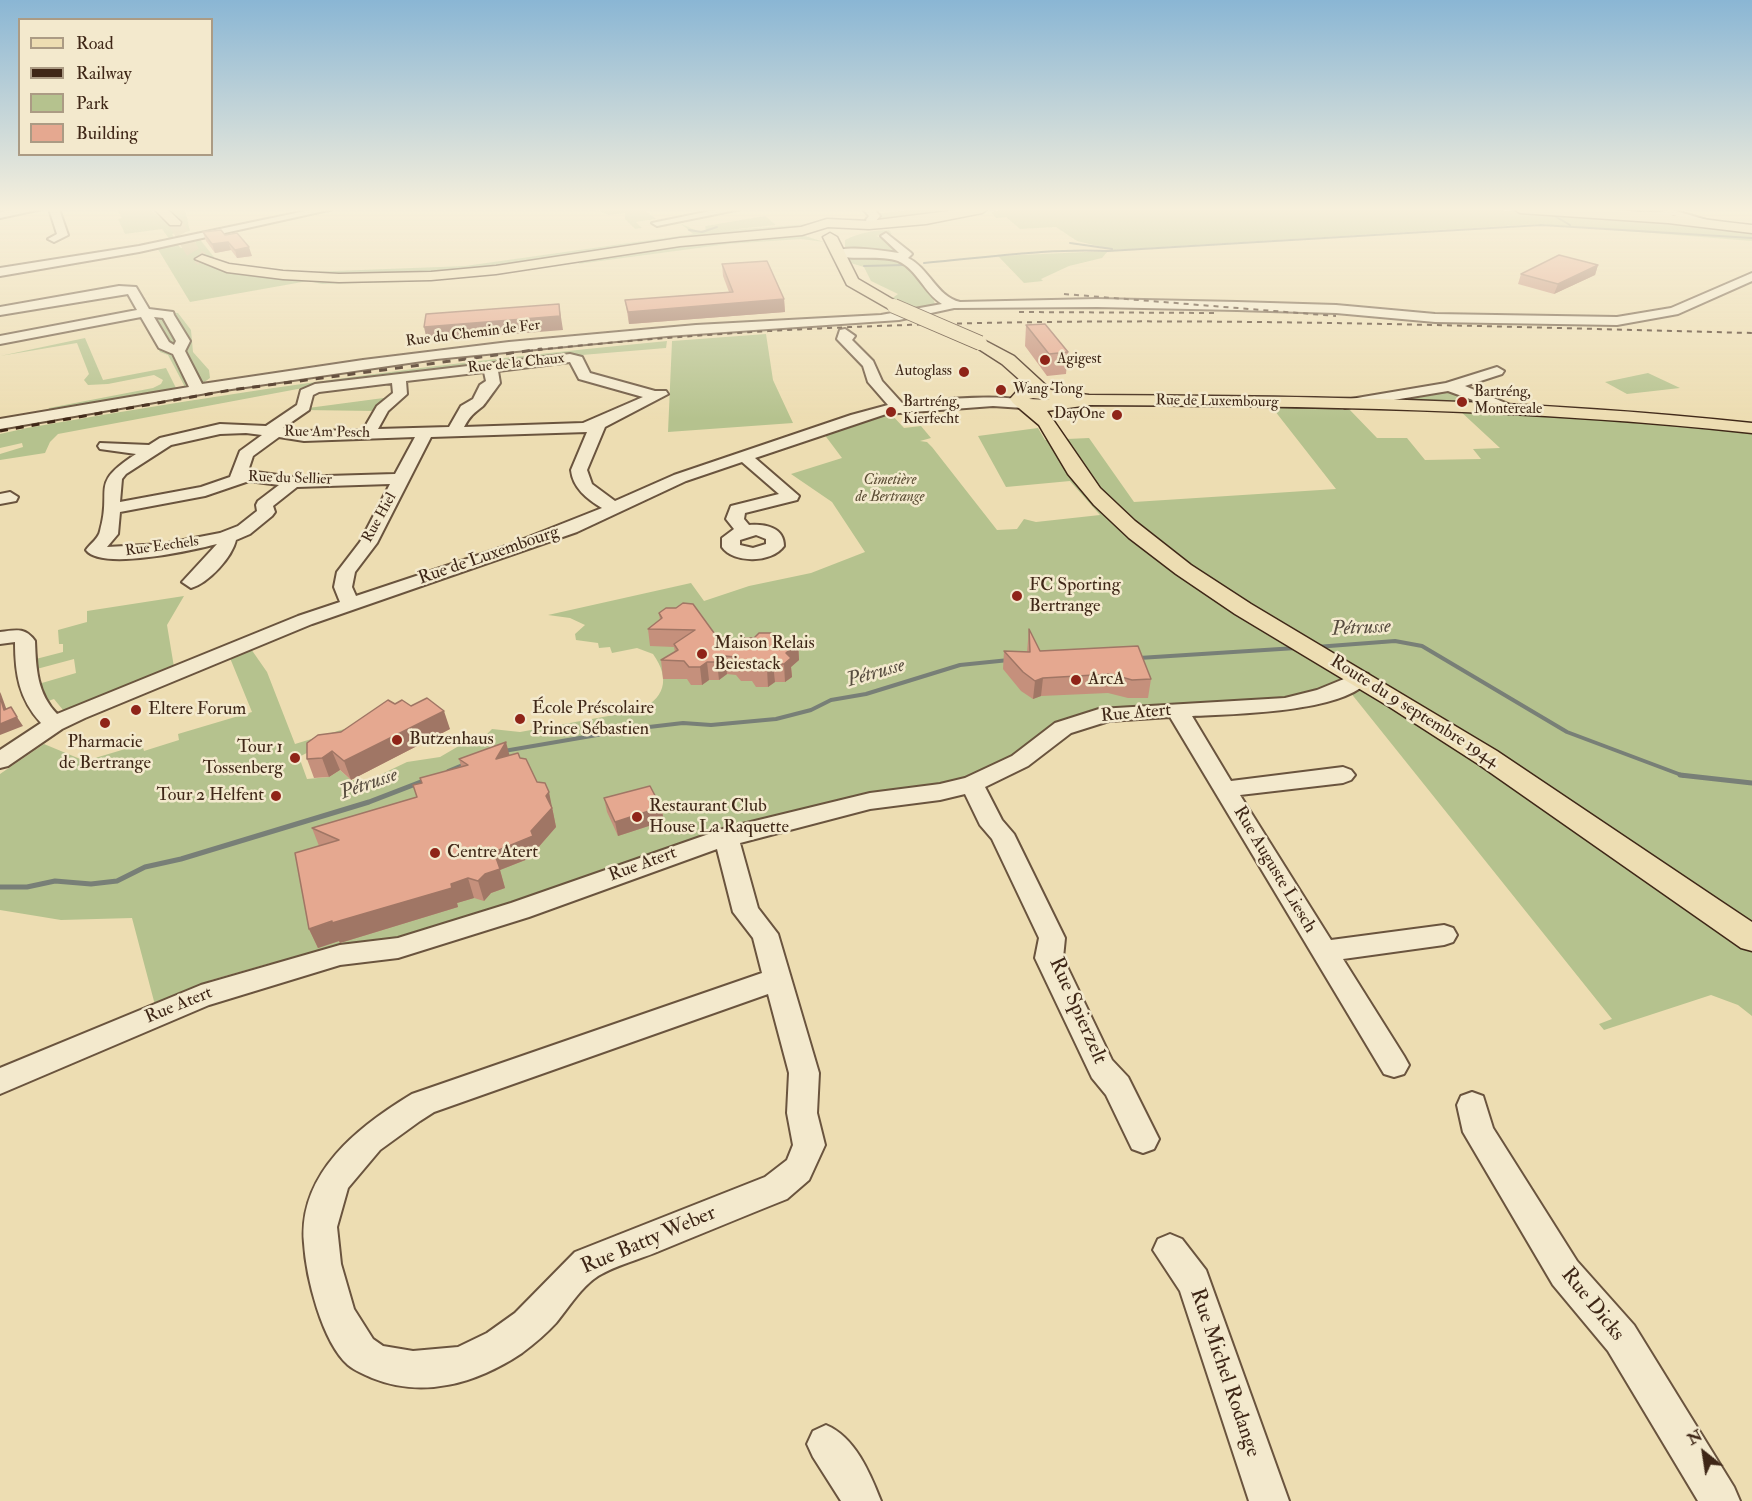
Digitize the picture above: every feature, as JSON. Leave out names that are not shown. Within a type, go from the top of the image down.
[{"type":"main road","name":"Route du 9 septembre 1944","points":[[851,279],[863,291],[980,343],[1008,360],[1036,400],[1061,449],[1079,474],[1114,513],[1153,548],[1199,580],[1361,678],[1609,836],[1752,939]]},
{"type":"main road","name":"Rue de Luxembourg","points":[[1036,400],[1503,407],[1641,416],[1752,428]]},
{"type":"street","points":[[924,279],[943,302],[952,305]]},
{"type":"street","name":"Rue du Chemin de Fer","points":[[0,424],[198,390],[479,349],[710,328],[896,316],[926,313],[952,305],[1097,303],[1282,307],[1435,318],[1617,321],[1674,311],[1747,279]]},
{"type":"street","points":[[0,312],[126,289],[132,290],[164,345],[178,351],[198,390]]},
{"type":"street","points":[[0,340],[146,312]]},
{"type":"street","points":[[845,333],[848,336],[844,339],[853,352],[866,359],[875,372],[874,382],[898,408]]},
{"type":"street","name":"Rue de la Chaux","points":[[272,432],[304,407],[306,393],[315,388],[570,358],[577,360],[584,376],[662,393]]},
{"type":"street","points":[[454,432],[466,409],[479,402],[485,388],[493,383],[490,367]]},
{"type":"street","name":"Rue de Luxembourg","points":[[1345,404],[1448,387],[1497,370]]},
{"type":"street","points":[[368,434],[382,409],[400,394],[399,378]]},
{"type":"street","name":"Rue de Luxembourg","points":[[1448,387],[1458,388],[1503,407]]},
{"type":"street","name":"Rue Am Pesch","points":[[96,552],[98,545],[109,534],[114,478],[148,450],[172,439],[211,431],[246,428],[304,436],[584,428],[598,424],[662,393]]},
{"type":"street","name":"Rue de Luxembourg","points":[[0,761],[54,724],[351,603],[571,528],[680,478],[870,414],[898,408],[1036,400]]},
{"type":"street","points":[[598,424],[579,470],[579,478],[590,492],[613,507]]},
{"type":"street","points":[[238,478],[246,454],[272,432]]},
{"type":"street","name":"Rue Hiel","points":[[351,603],[343,587],[346,572],[368,543],[425,433]]},
{"type":"street","points":[[106,446],[148,450]]},
{"type":"street","points":[[744,456],[791,496],[737,510],[735,519],[744,531]]},
{"type":"street","name":"Rue du Sellier","points":[[111,509],[206,491],[238,478],[256,476],[293,482],[401,479]]},
{"type":"street","name":"Rue Eechels","points":[[96,552],[153,551],[240,533],[266,512],[264,505],[293,482]]},
{"type":"street","name":"Rue Eechels","points":[[191,582],[220,554],[228,543],[228,536]]},
{"type":"street","points":[[0,638],[19,635],[25,641],[25,679],[29,690],[54,724]]},
{"type":"street","name":"Rue Atert","points":[[0,1082],[201,996],[340,955],[398,948],[520,910],[726,837],[870,801],[940,792],[972,784],[1020,761],[1063,728],[1085,719],[1107,714],[1255,707],[1305,701],[1346,687],[1361,678]]},
{"type":"street","name":"Rue Auguste Liesch","points":[[1179,711],[1186,728],[1394,1065]]},
{"type":"street","name":"Rue Auguste Liesch","points":[[1225,789],[1344,775]]},
{"type":"street","name":"Rue Spierzelt","points":[[972,784],[992,825],[1002,834],[1052,938],[1049,958],[1102,1069],[1117,1086],[1143,1139]]},
{"type":"street","name":"Rue Batty Weber","points":[[726,837],[746,912],[765,934],[778,979],[804,1073],[802,1113],[809,1144],[798,1170],[776,1188],[587,1264],[567,1279],[543,1311],[511,1341],[468,1362],[446,1369],[392,1367],[360,1352],[342,1324],[330,1292],[320,1236],[328,1193],[350,1158],[383,1127],[423,1103],[778,979]]},
{"type":"street","name":"Rue Auguste Liesch","points":[[1323,951],[1444,935]]},
{"type":"street","name":"Rue Dicks","points":[[1472,1105],[1479,1132],[1565,1273],[1621,1338],[1720,1501]]},
{"type":"street","name":"Rue Michel Rodange","points":[[1170,1250],[1194,1282],[1269,1501]]},
{"type":"street","points":[[826,1444],[854,1482],[861,1501]]},
{"type":"green space","points":[[176,279],[434,279],[322,284],[308,281],[190,302]]},
{"type":"green space","points":[[870,279],[919,279],[930,292],[935,305],[917,310],[891,299],[898,294]]},
{"type":"green space","points":[[1020,279],[1043,281],[1024,283]]},
{"type":"green space","points":[[143,307],[146,312],[178,313],[191,330],[193,352],[209,370],[210,378],[203,383],[185,387],[168,355],[160,352],[141,318],[131,317],[128,313]]},
{"type":"green space","points":[[766,334],[773,380],[793,423],[668,432],[672,341]]},
{"type":"green space","points":[[85,338],[103,380],[166,368],[177,390],[48,412],[49,408],[153,388],[161,384],[163,380],[154,375],[108,384],[88,385],[84,380],[89,374],[77,343],[0,356]]},
{"type":"green space","points":[[667,341],[666,348],[570,356],[303,388],[58,434],[50,442],[45,453],[0,460],[0,454],[23,447],[22,443],[0,448],[0,434],[27,428],[187,401],[346,378]]},
{"type":"green space","points":[[1648,373],[1680,388],[1627,394],[1605,382]]},
{"type":"green space","points":[[1446,389],[1483,403],[1385,401]]},
{"type":"green space","points":[[391,397],[376,411],[303,410],[308,408]]},
{"type":"green space","name":"Cimetière de Bertrange","points":[[1271,406],[1348,408],[1377,438],[1407,438],[1425,460],[1481,459],[1473,449],[1500,448],[1459,410],[1573,414],[1752,433],[1752,1016],[1738,1005],[1711,995],[1604,1030],[1599,1024],[1612,1019],[1346,687],[1305,701],[1086,719],[998,772],[870,802],[273,974],[271,963],[211,980],[155,1005],[132,918],[61,920],[0,910],[0,774],[44,744],[85,761],[142,744],[144,751],[179,740],[178,734],[252,712],[230,658],[251,649],[267,672],[295,744],[364,723],[299,757],[307,779],[329,777],[340,770],[351,780],[365,782],[407,762],[440,757],[464,743],[467,747],[479,742],[492,729],[520,732],[636,711],[659,695],[662,688],[662,672],[653,654],[637,648],[612,653],[610,647],[599,648],[598,643],[576,640],[575,634],[585,625],[570,618],[548,615],[691,583],[704,601],[749,586],[811,573],[865,552],[832,502],[791,474],[842,458],[824,434],[891,414],[904,428],[921,426],[931,438],[920,441],[927,442],[932,447],[997,530],[1017,529],[1024,519],[1036,522],[1100,515],[1070,481],[1006,487],[978,436],[1038,428],[1045,440],[1089,438],[1134,502],[1336,489]]},
{"type":"green space","points":[[184,596],[167,625],[174,667],[63,710],[54,699],[45,702],[35,685],[76,673],[74,659],[33,670],[32,660],[63,652],[63,644],[59,644],[58,630],[87,622],[87,611]]},
{"type":"building","points":[[728,279],[775,279],[784,299],[628,312],[625,300],[733,292]]},
{"type":"building","points":[[1540,279],[1568,279],[1558,284]]},
{"type":"building","points":[[559,304],[560,316],[424,327],[426,314]]},
{"type":"building","points":[[1045,324],[1068,352],[1049,354],[1026,325]]},
{"type":"building","points":[[683,603],[693,604],[717,637],[727,637],[733,645],[742,638],[754,638],[759,633],[771,633],[778,641],[798,642],[786,653],[791,658],[784,664],[773,664],[767,669],[755,669],[751,663],[740,663],[735,657],[725,656],[717,662],[707,662],[700,667],[689,667],[684,661],[661,660],[678,650],[674,644],[695,630],[648,629],[662,618],[659,613],[666,608],[676,608]]},
{"type":"building","points":[[1029,629],[1040,651],[1138,646],[1151,679],[1132,680],[1111,674],[1043,678],[1035,681],[1023,672],[1004,651],[1030,652]]},
{"type":"building","points":[[0,697],[4,710],[11,707],[17,717],[0,724]]},
{"type":"building","points":[[427,698],[444,711],[344,761],[332,751],[322,758],[307,759],[307,743],[318,735],[341,732],[388,700],[395,704],[402,700],[411,706]]},
{"type":"building","name":"Centre Atert","points":[[506,742],[496,759],[518,753],[520,758],[526,759],[537,782],[545,783],[549,792],[546,796],[552,808],[531,831],[533,836],[494,852],[500,869],[485,874],[478,881],[468,878],[451,884],[452,888],[309,929],[295,853],[339,840],[312,828],[417,797],[413,785],[422,783],[420,778],[468,765],[459,759]]},
{"type":"building","points":[[650,786],[661,807],[615,822],[604,798]]},
{"type":"waterway","name":"Pétrusse","points":[[1316,647],[1395,641],[1422,646],[1567,732],[1682,775]]},
{"type":"waterway","name":"Pétrusse","points":[[1139,658],[1296,648]]},
{"type":"waterway","name":"Pétrusse","points":[[504,751],[632,729],[683,723],[711,725],[776,719],[811,710],[831,700],[866,694],[960,665],[1009,660]]},
{"type":"waterway","name":"Pétrusse","points":[[448,771],[465,764]]},
{"type":"waterway","name":"Pétrusse","points":[[1682,775],[1752,783]]},
{"type":"waterway","name":"Pétrusse","points":[[0,887],[27,887],[55,881],[91,884],[117,881],[145,867],[181,859],[369,802],[426,780]]},
{"type":"railway","points":[[1064,294],[1336,316]]},
{"type":"railway","points":[[1019,312],[1214,313]]},
{"type":"railway","points":[[528,351],[681,337],[834,328],[987,323],[1293,322],[1752,333]]},
{"type":"railway","points":[[0,431],[231,390],[542,349]]},
{"type":"place","name":"Agigest","points":[[1045,360]]},
{"type":"place","name":"Autoglass","points":[[964,372]]},
{"type":"place","name":"Wang Tong","points":[[1001,390]]},
{"type":"place","name":"Bartréng, Montereale","points":[[1462,402]]},
{"type":"place","name":"Bartréng, Kierfecht","points":[[891,412]]},
{"type":"place","name":"DayOne","points":[[1117,415]]},
{"type":"place","name":"FC Sporting Bertrange","points":[[1017,596]]},
{"type":"place","name":"Maison Relais Beiestack","points":[[702,654]]},
{"type":"place","name":"ArcA","points":[[1076,680]]},
{"type":"place","name":"Eltere Forum","points":[[136,710]]},
{"type":"place","name":"École Préscolaire Prince Sébastien","points":[[520,719]]},
{"type":"place","name":"Pharmacie de Bertrange","points":[[105,723]]},
{"type":"place","name":"Butzenhaus","points":[[397,740]]},
{"type":"place","name":"Tour 1 Tossenberg","points":[[295,758]]},
{"type":"place","name":"Tour 2 Helfent","points":[[276,796]]},
{"type":"place","name":"Restaurant Club House La Raquette","points":[[637,817]]},
{"type":"place","name":"Centre Atert","points":[[435,853]]}]
